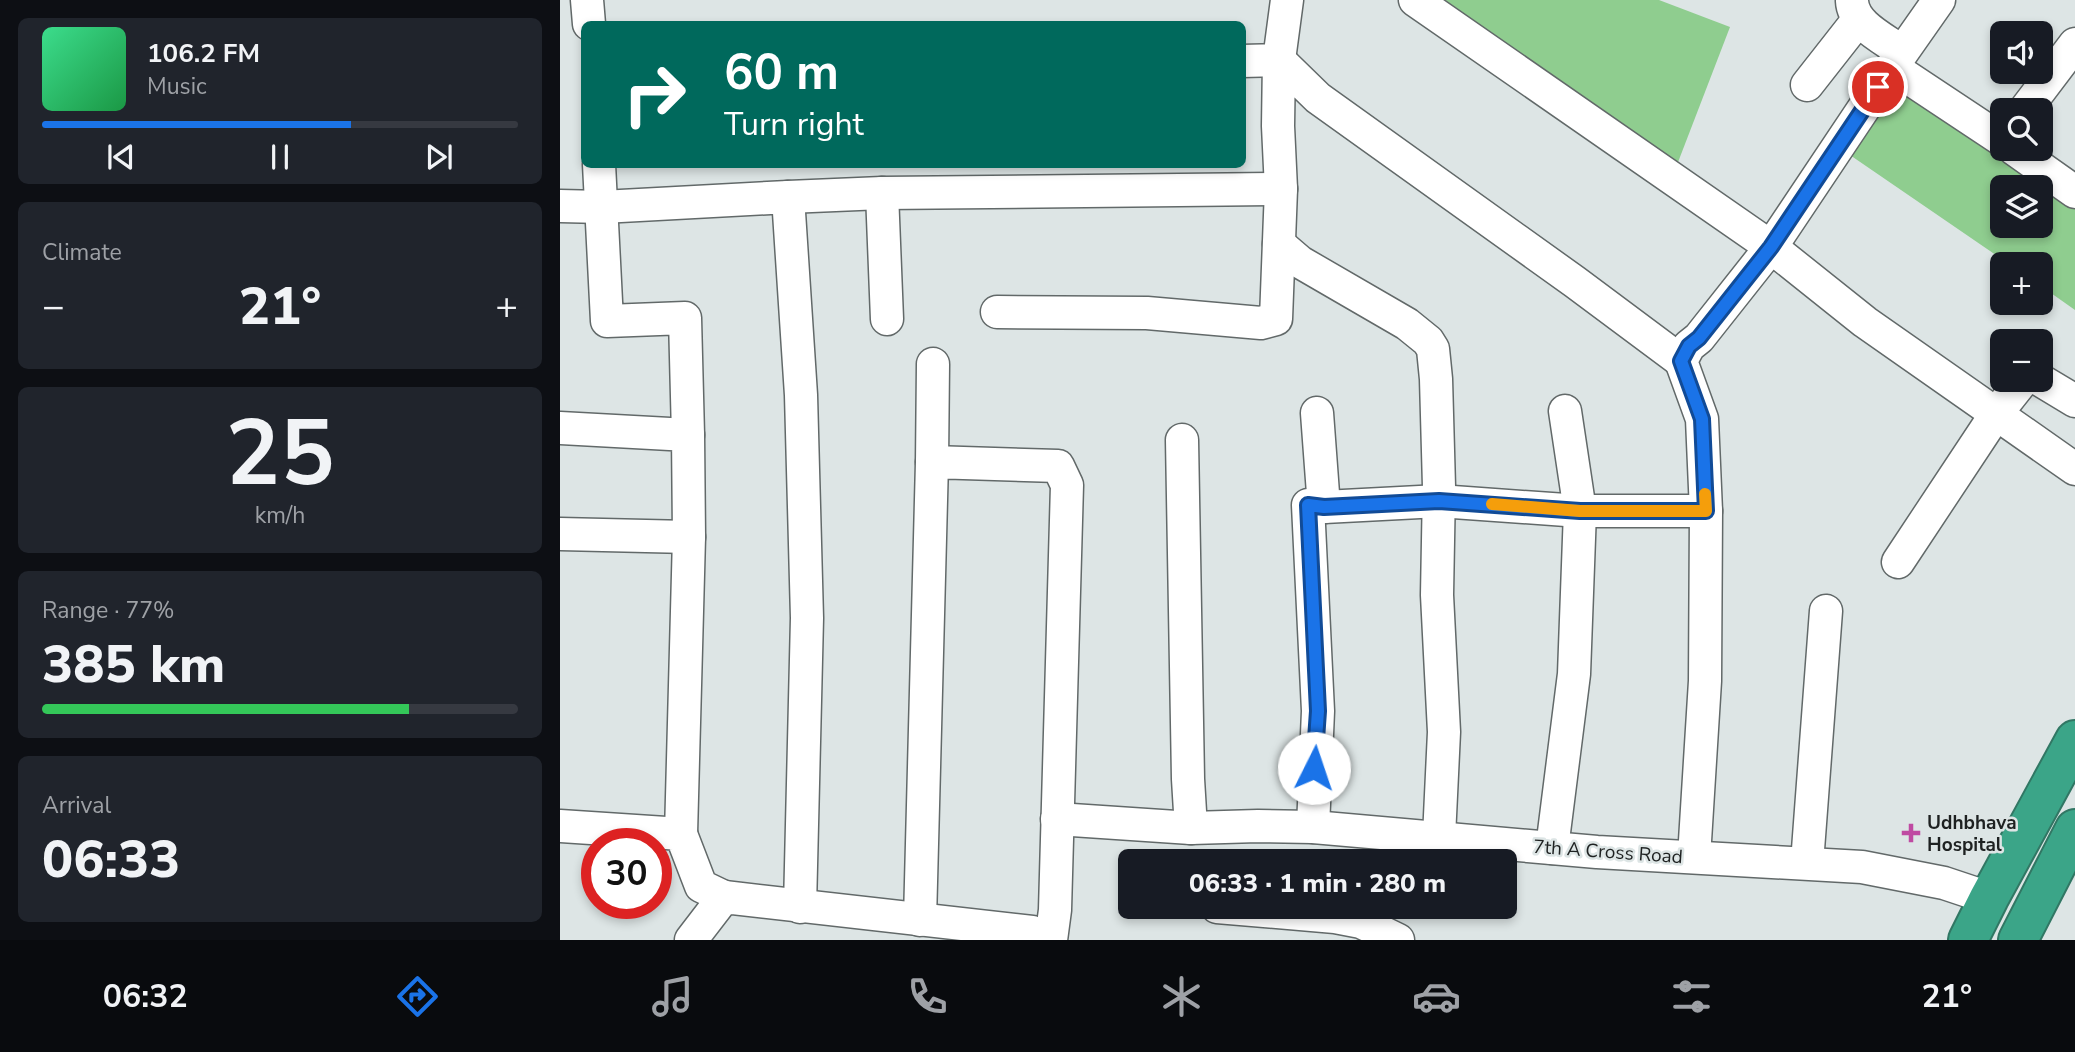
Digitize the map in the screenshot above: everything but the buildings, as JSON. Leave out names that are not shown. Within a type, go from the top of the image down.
[{"type":"highway","points":[[1968,940],[2075,740]]},
{"type":"highway","points":[[2018,940],[2075,829]]},
{"type":"street","points":[[587,0],[589,21]]},
{"type":"street","points":[[997,312],[1147,313],[1261,323],[1276,319],[1281,189],[1279,60],[1287,0]]},
{"type":"street","points":[[1415,0],[1771,247],[1865,322],[2075,469]]},
{"type":"street","points":[[1681,361],[1689,346],[1699,338],[1771,247],[1939,0]]},
{"type":"street","points":[[1807,85],[1855,10],[1897,60],[1990,131]]},
{"type":"street","points":[[2034,98],[2075,44]]},
{"type":"street","points":[[1246,61],[1279,60],[1318,98],[1576,282],[1681,361],[1702,419],[1706,511],[1704,681],[1694,857]]},
{"type":"street","points":[[2031,161],[2075,192]]},
{"type":"street","points":[[599,168],[607,321],[685,318],[689,537],[681,834],[701,886],[724,897],[1032,932],[1049,940],[1055,910],[1067,485],[1058,466],[932,462]]},
{"type":"street","points":[[560,206],[602,207],[882,193],[1281,189]]},
{"type":"street","points":[[882,193],[887,319]]},
{"type":"street","points":[[788,197],[801,395],[807,618],[800,907]]},
{"type":"street","points":[[1279,244],[1300,261],[1407,324],[1428,341],[1433,349],[1439,501],[1437,595],[1444,732],[1439,837]]},
{"type":"street","points":[[920,920],[933,364]]},
{"type":"street","points":[[2053,388],[2075,401]]},
{"type":"street","points":[[1898,562],[2013,392]]},
{"type":"street","points":[[1552,848],[1574,674],[1580,511],[1565,411]]},
{"type":"street","points":[[1317,413],[1324,507]]},
{"type":"street","points":[[560,428],[688,435]]},
{"type":"street","points":[[1182,440],[1191,828]]},
{"type":"street","points":[[1313,827],[1318,711],[1308,505],[1324,507],[1439,501],[1580,511],[1706,511]]},
{"type":"street","points":[[560,534],[689,537]]},
{"type":"street","points":[[1807,863],[1826,611]]},
{"type":"street","name":"7th A Cross Road","points":[[1057,819],[1191,828],[1313,827],[1552,848],[1862,867],[1944,883],[1989,898]]},
{"type":"street","points":[[560,826],[681,834]]},
{"type":"street","points":[[691,940],[724,897]]},
{"type":"street","points":[[1345,919],[1361,922],[1398,940]]},
{"type":"green space","points":[[1432,0],[1659,0],[1730,27],[1675,170]]},
{"type":"green space","points":[[1898,79],[1990,142],[1990,161],[2017,161],[2037,175],[1990,175],[1990,238],[2053,238],[2053,186],[2075,201],[2075,310],[2053,294],[2053,252],[1991,252],[1847,153]]},
{"type":"slow traffic","points":[[1492,504],[1580,511],[1706,511],[1705,494]]},
{"type":"place","name":"Udhbhava Hospital","points":[[1911,833]]},
{"type":"route","points":[[1314,768],[1318,711],[1308,505],[1324,507],[1439,501],[1580,511],[1706,511],[1702,419],[1681,361],[1689,346],[1699,338],[1771,247],[1878,87]]}]
